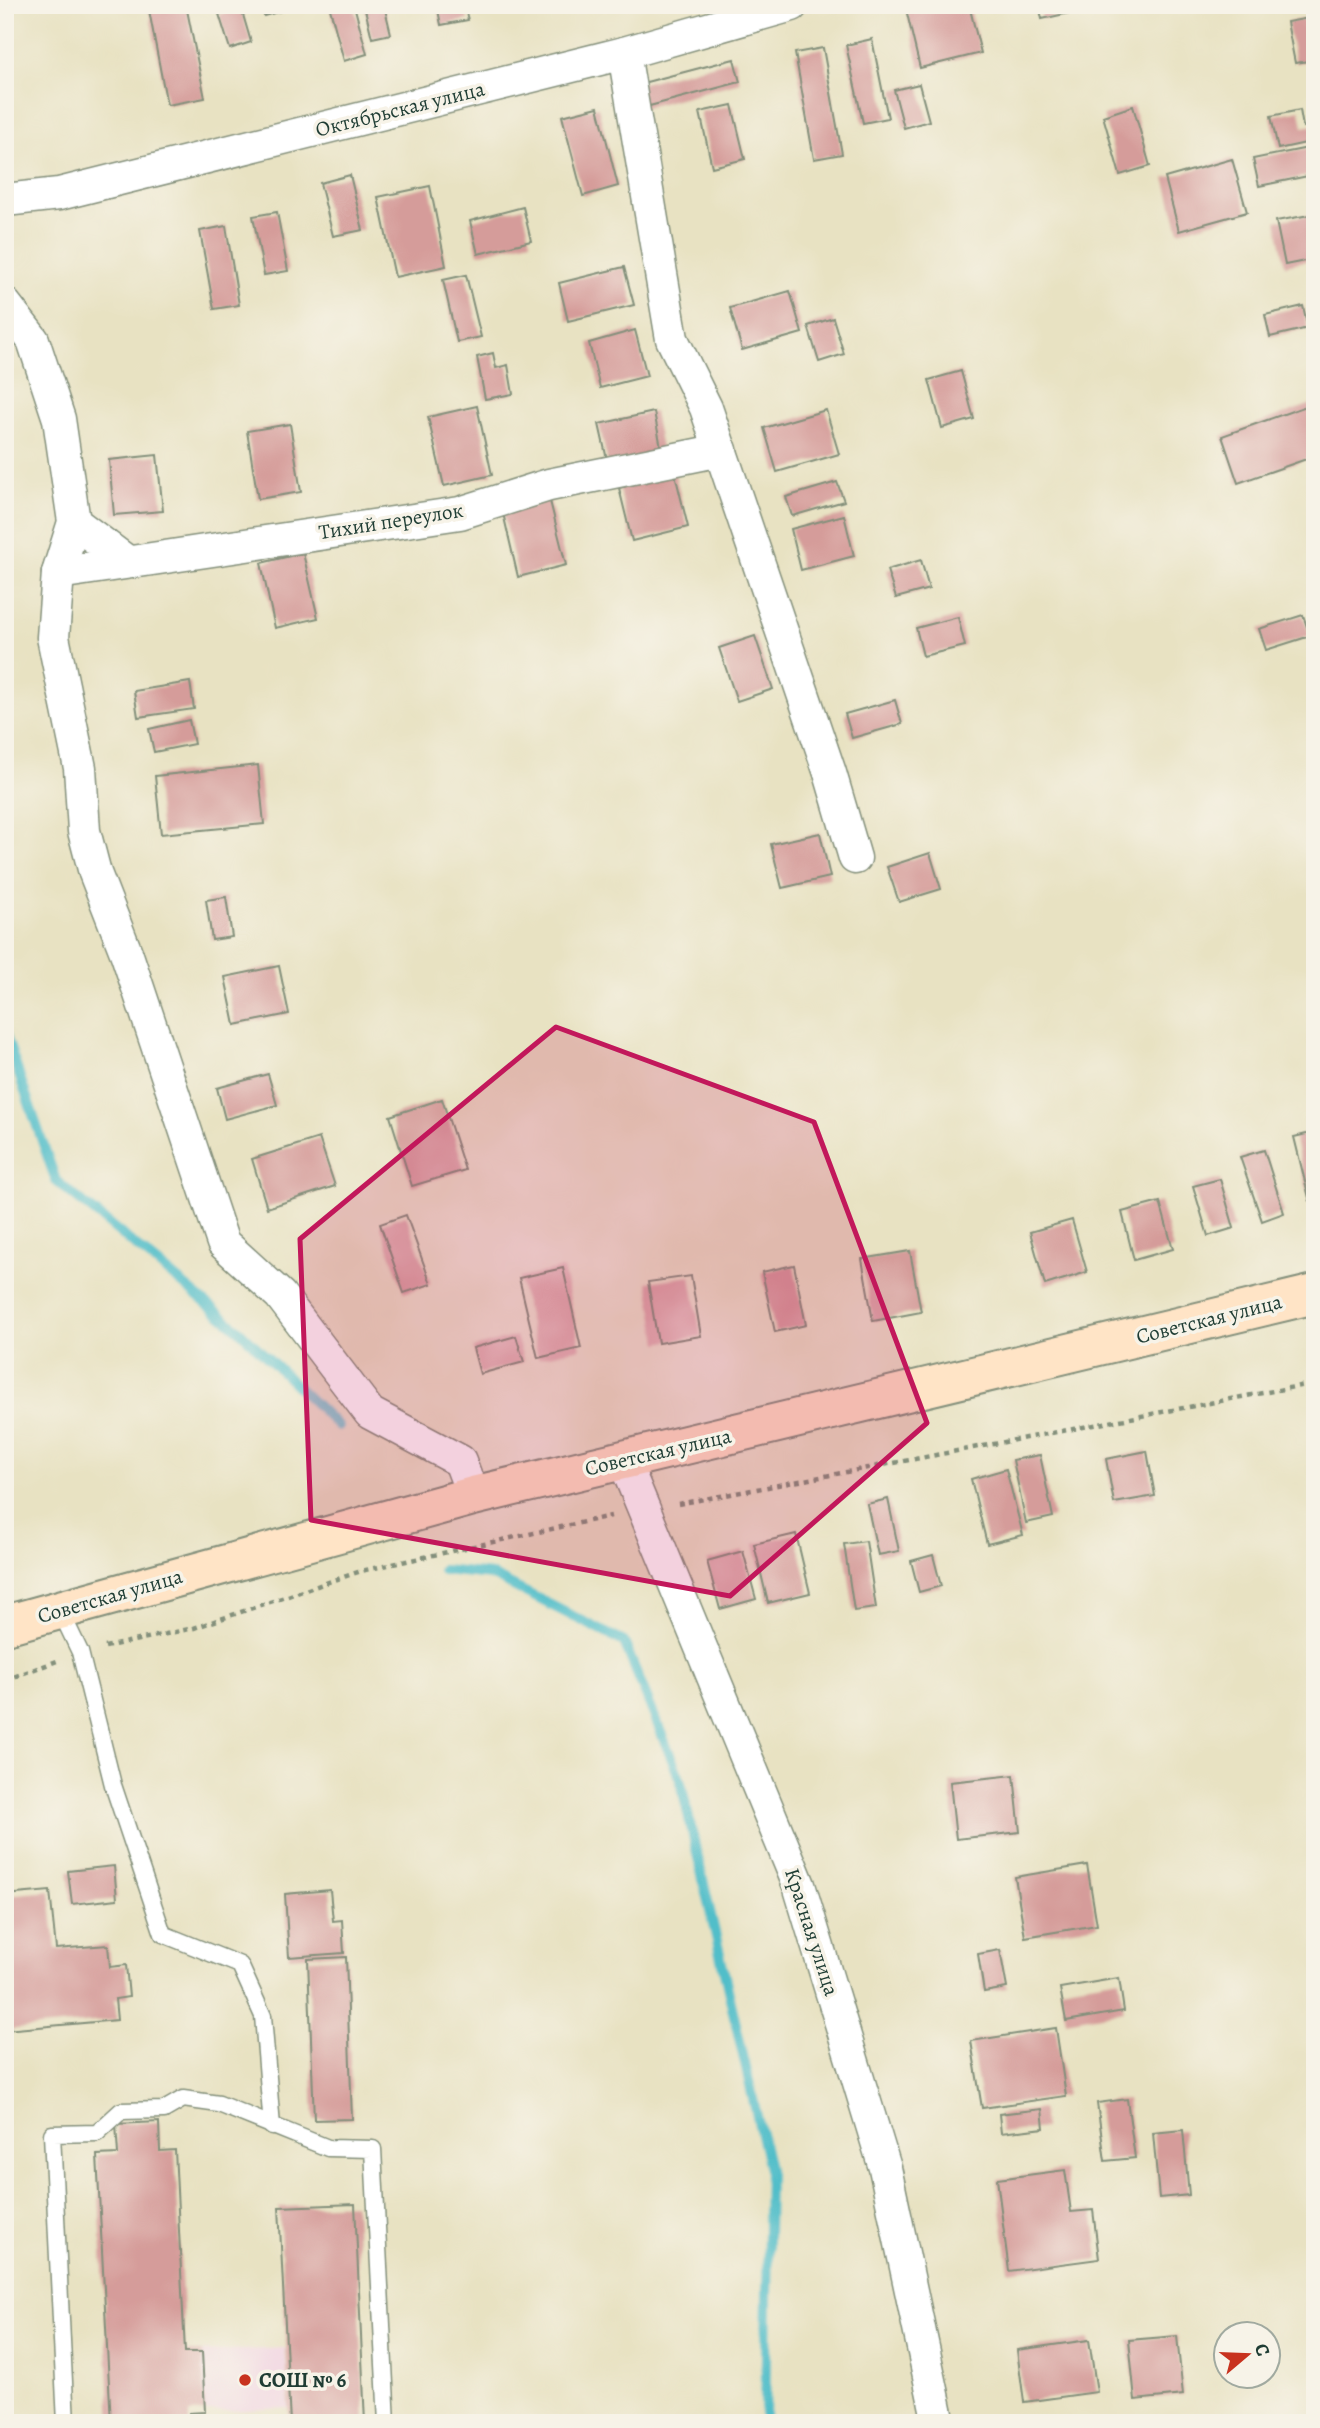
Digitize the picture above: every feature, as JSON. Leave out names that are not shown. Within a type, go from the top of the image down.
[{"type":"street","name":"Октябрьская улица","points":[[5,201],[59,194],[624,53],[792,5]]},
{"type":"street","points":[[624,53],[671,339],[706,408],[721,450],[830,773],[855,858]]},
{"type":"street","points":[[5,304],[33,340],[59,419],[74,522],[58,573],[53,637],[80,768],[84,831],[95,873],[127,956],[223,1243],[280,1295],[370,1413],[460,1461],[473,1496]]},
{"type":"street","name":"Тихий переулок","points":[[58,573],[460,513],[550,485],[721,450]]},
{"type":"street","points":[[74,522],[126,561]]},
{"type":"street","name":"Советская улица","points":[[5,1625],[473,1496],[1315,1294]]},
{"type":"street","name":"Красная улица","points":[[624,1461],[799,1885],[885,2168],[939,2423]]},
{"type":"lane","points":[[60,1610],[79,1652],[113,1785],[163,1934],[240,1965],[263,2016],[272,2127]]},
{"type":"lane","points":[[66,2423],[52,2134],[97,2133],[121,2111],[164,2110],[183,2099],[219,2104],[328,2148],[373,2149],[387,2423]]},
{"type":"highlighted area","points":[[556,1027],[814,1122],[927,1423],[730,1596],[311,1520],[300,1239]]},
{"type":"shaded area","name":"СОШ № 6","points":[[285,2348],[289,2408],[205,2412],[202,2352]]},
{"type":"building","points":[[148,5],[186,5],[205,98],[167,105]]},
{"type":"building","points":[[261,5],[298,5],[298,6],[264,16]]},
{"type":"building","points":[[329,5],[354,5],[367,54],[344,61]]},
{"type":"building","points":[[364,5],[384,5],[391,34],[372,38]]},
{"type":"building","points":[[437,5],[464,5],[468,20],[441,25]]},
{"type":"building","points":[[905,5],[969,5],[981,53],[920,68]]},
{"type":"building","points":[[1039,5],[1082,5],[1083,10],[1042,19]]},
{"type":"building","points":[[241,8],[251,42],[230,49],[219,14]]},
{"type":"building","points":[[1315,17],[1315,60],[1295,63],[1287,22]]},
{"type":"building","points":[[872,39],[888,118],[863,123],[846,45]]},
{"type":"building","points":[[823,48],[842,154],[814,159],[795,53]]},
{"type":"building","points":[[734,59],[740,82],[642,108],[635,85]]},
{"type":"building","points":[[919,84],[929,121],[904,128],[894,90]]},
{"type":"building","points":[[732,105],[745,159],[712,167],[700,112]]},
{"type":"building","points":[[1133,106],[1150,166],[1120,175],[1103,116]]},
{"type":"building","points":[[598,107],[618,186],[583,196],[562,116]]},
{"type":"building","points":[[1300,110],[1303,127],[1315,125],[1315,141],[1278,149],[1271,116]]},
{"type":"building","points":[[1308,148],[1313,175],[1259,186],[1253,159]]},
{"type":"building","points":[[1232,159],[1247,212],[1179,231],[1165,178]]},
{"type":"building","points":[[350,175],[363,230],[333,236],[320,183]]},
{"type":"building","points":[[430,186],[446,266],[395,277],[378,197]]},
{"type":"building","points":[[523,207],[531,241],[478,254],[470,221]]},
{"type":"building","points":[[277,212],[288,271],[264,275],[253,216]]},
{"type":"building","points":[[1315,214],[1315,259],[1285,265],[1276,221]]},
{"type":"building","points":[[226,226],[239,305],[214,309],[200,231]]},
{"type":"building","points":[[624,267],[634,305],[568,321],[559,283]]},
{"type":"building","points":[[466,275],[481,337],[457,342],[443,280]]},
{"type":"building","points":[[790,291],[802,333],[742,350],[730,308]]},
{"type":"building","points":[[1303,306],[1308,328],[1270,337],[1265,315]]},
{"type":"building","points":[[833,318],[844,354],[819,362],[808,326]]},
{"type":"building","points":[[635,330],[647,376],[600,388],[589,343]]},
{"type":"building","points":[[493,353],[496,368],[508,365],[513,394],[485,399],[477,357]]},
{"type":"building","points":[[961,371],[974,419],[942,428],[929,380]]},
{"type":"building","points":[[1312,404],[1315,456],[1238,483],[1222,436]]},
{"type":"building","points":[[477,406],[492,475],[444,486],[428,417]]},
{"type":"building","points":[[826,410],[839,454],[777,472],[764,428]]},
{"type":"building","points":[[654,412],[662,452],[608,464],[599,424]]},
{"type":"building","points":[[290,424],[301,492],[258,499],[247,431]]},
{"type":"building","points":[[157,455],[163,511],[114,515],[109,460]]},
{"type":"building","points":[[675,474],[688,527],[632,541],[619,488]]},
{"type":"building","points":[[837,482],[844,501],[792,516],[786,497]]},
{"type":"building","points":[[550,501],[566,565],[518,577],[503,513]]},
{"type":"building","points":[[844,515],[854,556],[801,570],[791,529]]},
{"type":"building","points":[[303,553],[318,618],[275,628],[261,563]]},
{"type":"building","points":[[921,560],[929,589],[896,598],[887,570]]},
{"type":"building","points":[[1303,615],[1310,636],[1266,650],[1259,629]]},
{"type":"building","points":[[958,617],[965,646],[923,656],[916,628]]},
{"type":"building","points":[[755,636],[773,689],[737,701],[719,648]]},
{"type":"building","points":[[190,682],[194,709],[138,717],[134,691]]},
{"type":"building","points":[[895,700],[902,724],[852,738],[845,714]]},
{"type":"building","points":[[189,720],[194,744],[154,752],[149,729]]},
{"type":"building","points":[[258,765],[264,824],[161,834],[155,776]]},
{"type":"building","points":[[820,833],[830,877],[782,888],[771,844]]},
{"type":"building","points":[[930,853],[941,889],[899,902],[887,867]]},
{"type":"building","points":[[226,897],[232,937],[212,940],[206,900]]},
{"type":"building","points":[[279,966],[289,1014],[235,1025],[225,977]]},
{"type":"building","points":[[268,1074],[277,1105],[225,1119],[217,1088]]},
{"type":"building","points":[[442,1099],[465,1170],[412,1186],[390,1116]]},
{"type":"building","points":[[1315,1132],[1315,1209],[1312,1210],[1294,1137]]},
{"type":"building","points":[[319,1138],[335,1186],[267,1208],[252,1159]]},
{"type":"building","points":[[1264,1150],[1284,1213],[1262,1221],[1240,1157]]},
{"type":"building","points":[[1220,1179],[1234,1228],[1208,1236],[1193,1186]]},
{"type":"building","points":[[1160,1202],[1173,1249],[1134,1260],[1122,1212]]},
{"type":"building","points":[[406,1215],[431,1284],[404,1293],[380,1224]]},
{"type":"building","points":[[1072,1220],[1087,1272],[1045,1285],[1030,1232]]},
{"type":"building","points":[[910,1251],[921,1312],[873,1321],[862,1259]]},
{"type":"building","points":[[794,1265],[806,1325],[775,1332],[762,1272]]},
{"type":"building","points":[[563,1268],[581,1348],[538,1358],[519,1278]]},
{"type":"building","points":[[691,1276],[701,1336],[658,1343],[648,1282]]},
{"type":"building","points":[[516,1336],[524,1362],[480,1374],[473,1348]]},
{"type":"building","points":[[1147,1451],[1155,1496],[1114,1503],[1106,1459]]},
{"type":"building","points":[[1040,1455],[1053,1517],[1026,1523],[1013,1460]]},
{"type":"building","points":[[1006,1469],[1023,1535],[987,1544],[971,1479]]},
{"type":"building","points":[[888,1499],[899,1551],[878,1555],[867,1504]]},
{"type":"building","points":[[796,1534],[810,1593],[768,1603],[754,1544]]},
{"type":"building","points":[[866,1541],[876,1608],[854,1611],[844,1544]]},
{"type":"building","points":[[743,1551],[756,1599],[720,1609],[707,1561]]},
{"type":"building","points":[[933,1555],[941,1586],[919,1592],[911,1561]]},
{"type":"building","points":[[1014,1775],[1020,1832],[956,1839],[950,1782]]},
{"type":"building","points":[[1087,1865],[1097,1925],[1025,1937],[1015,1877]]},
{"type":"building","points":[[114,1866],[117,1899],[72,1904],[68,1871]]},
{"type":"building","points":[[330,1890],[333,1921],[342,1920],[344,1953],[289,1957],[285,1894]]},
{"type":"building","points":[[50,1891],[56,1949],[108,1945],[110,1967],[126,1965],[129,1997],[115,1999],[117,2020],[5,2030],[5,1895]]},
{"type":"building","points":[[1000,1950],[1007,1988],[984,1992],[978,1954]]},
{"type":"building","points":[[346,1957],[352,2119],[314,2120],[308,1959]]},
{"type":"building","points":[[1119,1978],[1124,2011],[1066,2021],[1060,1988]]},
{"type":"building","points":[[1056,2028],[1066,2096],[982,2108],[971,2041]]},
{"type":"building","points":[[1127,2099],[1135,2158],[1105,2161],[1097,2103]]},
{"type":"building","points":[[1042,2109],[1044,2128],[1001,2133],[999,2114]]},
{"type":"building","points":[[159,2122],[160,2151],[175,2150],[185,2352],[202,2352],[205,2412],[189,2413],[189,2423],[111,2423],[97,2155],[118,2154],[116,2124]]},
{"type":"building","points":[[1183,2130],[1189,2195],[1159,2198],[1153,2133]]},
{"type":"building","points":[[1065,2170],[1071,2212],[1093,2210],[1099,2259],[1009,2271],[997,2179]]},
{"type":"building","points":[[355,2204],[365,2423],[290,2423],[279,2207]]},
{"type":"building","points":[[1177,2336],[1183,2395],[1135,2400],[1129,2340]]},
{"type":"building","points":[[1089,2340],[1097,2392],[1024,2402],[1017,2350]]},
{"type":"waterway","points":[[5,1034],[56,1181],[238,1329],[338,1426]]},
{"type":"waterway","points":[[443,1570],[491,1575],[624,1642],[680,1779],[769,2169],[765,2423]]},
{"type":"place","name":"СОШ № 6","points":[[245,2380]]}]
